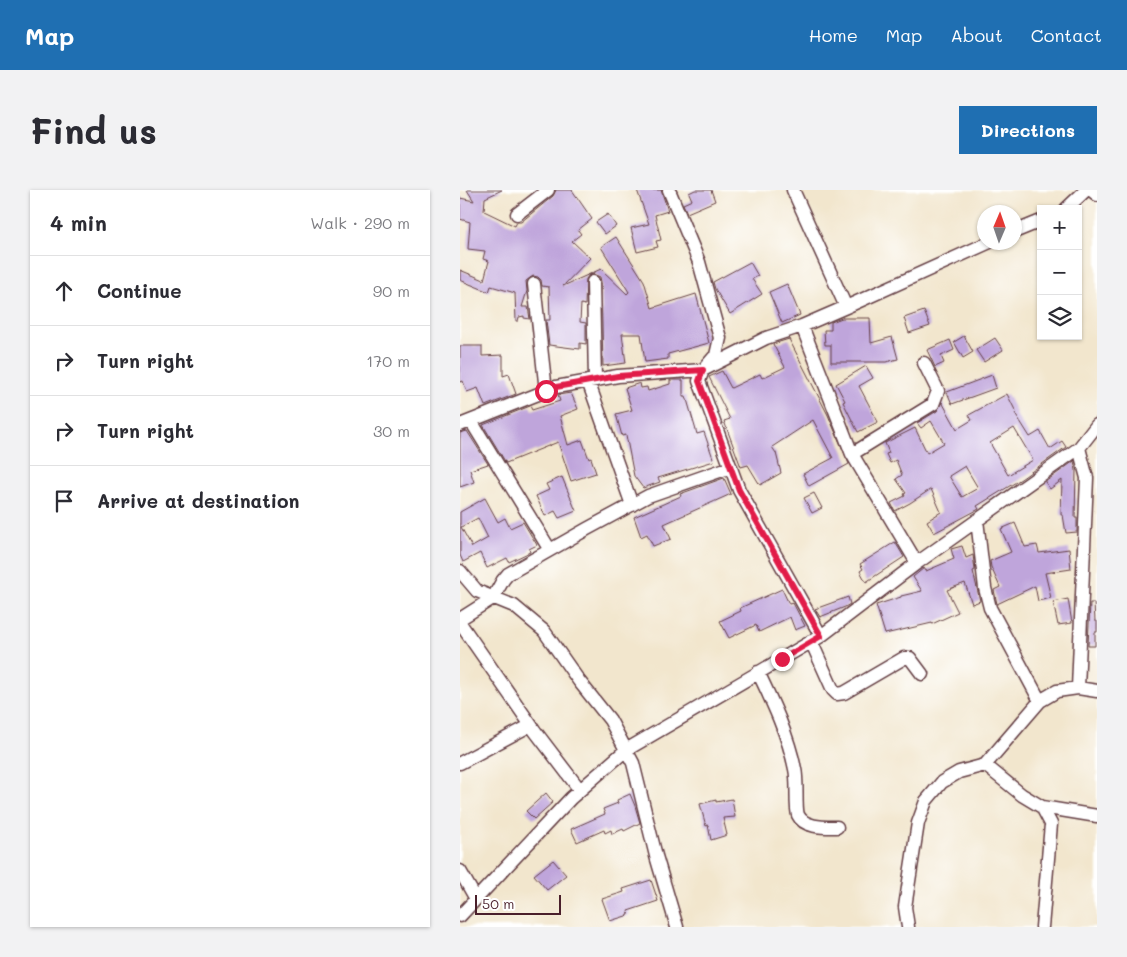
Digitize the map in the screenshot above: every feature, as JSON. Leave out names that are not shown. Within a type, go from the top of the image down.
[{"type":"street","points":[[518,214],[548,190]]},
{"type":"street","points":[[669,190],[699,262],[720,338],[716,355],[703,370],[699,381],[739,490],[816,638],[833,690],[837,694],[844,693],[904,658],[910,658],[922,674]]},
{"type":"street","points":[[792,190],[846,308]]},
{"type":"street","points":[[1070,205],[1086,190]]},
{"type":"street","points":[[1091,190],[1097,195]]},
{"type":"street","points":[[1022,229],[1037,223]]},
{"type":"street","points":[[550,550],[466,423],[556,387],[618,376],[703,370],[766,338],[846,308],[977,248]]},
{"type":"street","points":[[593,282],[592,381],[632,505]]},
{"type":"street","points":[[534,284],[546,391]]},
{"type":"street","points":[[802,326],[852,454],[916,563]]},
{"type":"street","points":[[852,454],[933,404],[938,391],[924,363]]},
{"type":"street","points":[[460,916],[580,790],[626,750],[816,638],[916,563],[1079,448],[1097,426]]},
{"type":"street","points":[[1078,688],[1091,515],[1087,478],[1079,448]]},
{"type":"street","points":[[460,618],[493,598],[508,574],[550,550],[648,496],[730,467]]},
{"type":"street","points":[[977,520],[985,588],[990,608],[1040,701]]},
{"type":"street","points":[[460,572],[477,591],[514,606],[544,631],[579,681],[610,720],[633,764],[656,856],[677,927]]},
{"type":"street","points":[[460,623],[580,790]]},
{"type":"street","points":[[758,672],[774,707],[793,759],[797,776],[798,815],[804,822],[816,826],[836,828]]},
{"type":"street","points":[[908,927],[905,907],[918,823],[926,801],[942,782],[958,772],[985,765],[1040,701],[1057,690],[1078,688],[1097,691]]},
{"type":"street","points":[[460,763],[532,725]]},
{"type":"street","points":[[985,765],[1022,795],[1042,807],[1097,816]]},
{"type":"street","points":[[1042,807],[1051,824],[1042,927]]},
{"type":"street","points":[[460,870],[476,899]]},
{"type":"building","points":[[467,190],[502,190],[485,198],[484,211],[515,226],[517,222],[521,222],[553,196],[556,190],[572,190],[592,219],[578,230],[581,234],[572,241],[590,258],[563,286],[601,269],[627,294],[629,292],[601,247],[616,237],[644,281],[652,308],[696,294],[709,343],[668,354],[668,359],[645,362],[641,334],[622,334],[626,363],[603,366],[601,282],[600,277],[593,274],[589,275],[586,279],[585,305],[581,304],[580,322],[586,323],[586,344],[580,343],[580,349],[549,345],[546,320],[550,320],[549,287],[542,286],[541,280],[538,277],[533,276],[526,281],[527,291],[522,307],[528,307],[530,319],[524,318],[524,316],[519,317],[518,321],[516,321],[515,293],[491,286],[489,292],[460,280],[460,270],[484,280],[489,261],[483,259],[485,251],[468,249],[470,222],[460,219],[460,198],[474,201]]},
{"type":"building","points":[[637,190],[661,190],[668,211],[655,215],[661,240],[656,241],[658,247],[637,252],[631,228],[649,224]]},
{"type":"building","points":[[695,190],[711,190],[715,201],[687,213],[683,204],[692,200],[689,193]]},
{"type":"building","points":[[608,214],[616,226],[605,234],[596,222]]},
{"type":"building","points":[[750,262],[758,276],[752,279],[762,294],[730,314],[715,289],[713,282]]},
{"type":"building","points":[[787,284],[800,315],[782,323],[769,292]]},
{"type":"building","points":[[924,311],[930,326],[909,333],[904,318]]},
{"type":"building","points":[[842,318],[870,318],[871,343],[892,337],[898,359],[886,362],[831,362],[831,345],[825,345],[824,330],[831,330],[831,322]]},
{"type":"building","points":[[964,336],[973,352],[963,358],[954,342]]},
{"type":"building","points":[[995,338],[1003,350],[984,362],[976,350]]},
{"type":"building","points":[[789,339],[828,415],[849,464],[809,486],[803,474],[833,458],[813,420],[772,447],[776,453],[781,473],[760,485],[748,465],[741,467],[724,421],[730,419],[709,377],[722,371],[731,388],[760,374],[762,378],[785,367],[773,344]]},
{"type":"building","points":[[950,340],[954,350],[941,356],[944,363],[935,367],[927,350]]},
{"type":"building","points":[[460,346],[482,346],[482,356],[503,355],[503,376],[509,374],[516,394],[485,406],[478,388],[467,392],[463,381],[460,382]]},
{"type":"building","points":[[866,366],[873,378],[859,386],[878,422],[858,432],[836,384]]},
{"type":"building","points":[[992,375],[996,388],[952,404],[947,392]]},
{"type":"building","points":[[670,380],[683,380],[683,396],[686,396],[697,434],[704,432],[714,461],[658,478],[660,482],[643,488],[634,476],[626,435],[622,436],[616,414],[632,410],[625,388],[640,383],[641,388],[647,387],[648,391],[670,384]]},
{"type":"building","points":[[571,393],[578,409],[560,416],[568,445],[582,440],[596,473],[571,481],[558,442],[506,463],[483,425],[530,406],[532,410],[560,401],[558,395]]},
{"type":"building","points":[[1007,394],[1015,413],[1030,437],[1040,431],[1050,449],[1062,441],[1066,447],[1021,479],[977,506],[979,509],[934,533],[927,521],[941,512],[931,489],[895,511],[891,503],[905,496],[904,494],[906,493],[896,479],[902,475],[896,460],[890,463],[886,454],[889,453],[885,443],[915,428],[927,453],[944,443],[931,421],[921,428],[917,423],[937,411],[942,402],[957,429],[972,420],[969,415]],"holes":[[[1014,428],[1033,460],[1008,475],[990,443]],[[965,466],[978,488],[962,497],[949,476]]]},
{"type":"building","points":[[467,431],[488,464],[470,470],[474,482],[460,487],[460,433]]},
{"type":"building","points":[[1074,461],[1076,470],[1075,518],[1077,518],[1077,532],[1066,533],[1063,515],[1061,515],[1062,480],[1050,489],[1045,482]]},
{"type":"building","points":[[562,477],[576,511],[559,518],[555,511],[545,516],[536,496],[549,490],[546,484]]},
{"type":"building","points":[[724,478],[731,494],[664,524],[671,539],[653,546],[647,534],[641,537],[634,517],[681,496],[680,494]]},
{"type":"building","points":[[814,493],[822,508],[812,513],[804,498]]},
{"type":"building","points":[[485,498],[498,522],[505,518],[510,528],[523,522],[537,545],[529,549],[530,552],[509,562],[507,558],[487,568],[480,553],[463,562],[460,555],[460,512]],"holes":[[[478,518],[488,538],[472,547],[461,527]]]},
{"type":"building","points":[[1015,523],[1025,547],[1037,545],[1039,553],[1069,549],[1071,569],[1045,573],[1051,598],[1038,601],[1035,586],[997,604],[994,590],[1000,587],[990,561],[1011,552],[1001,529]]},
{"type":"building","points":[[895,542],[904,557],[866,582],[860,571],[863,569],[860,564]]},
{"type":"building","points":[[962,546],[966,558],[973,555],[975,570],[973,571],[980,601],[972,604],[965,583],[947,590],[958,612],[932,624],[885,634],[876,605],[922,591],[913,577],[924,568],[926,571],[954,559],[951,549]]},
{"type":"building","points":[[782,589],[789,604],[793,603],[805,626],[795,630],[790,617],[759,632],[756,625],[729,638],[720,621],[741,611],[740,608]]},
{"type":"building","points":[[848,597],[850,604],[820,617],[815,609]]},
{"type":"building","points":[[1068,599],[1072,623],[1058,625],[1053,602]]},
{"type":"building","points":[[1090,603],[1094,603],[1095,621],[1097,621],[1095,646],[1088,646]]},
{"type":"building","points":[[546,793],[553,802],[534,819],[526,811]]},
{"type":"building","points":[[630,794],[640,823],[624,831],[623,829],[612,834],[611,830],[605,833],[604,830],[577,842],[571,829],[605,814],[603,809],[618,803],[617,800]]},
{"type":"building","points":[[732,799],[735,817],[723,818],[727,835],[711,840],[708,825],[706,826],[700,804]]},
{"type":"building","points":[[553,860],[566,875],[547,890],[534,875]]},
{"type":"building","points":[[651,880],[658,901],[628,911],[629,915],[610,921],[602,899],[624,892],[623,889]]},
{"type":"route","points":[[546,391],[556,387],[618,376],[703,370],[699,381],[739,490],[821,636],[782,659]]}]
